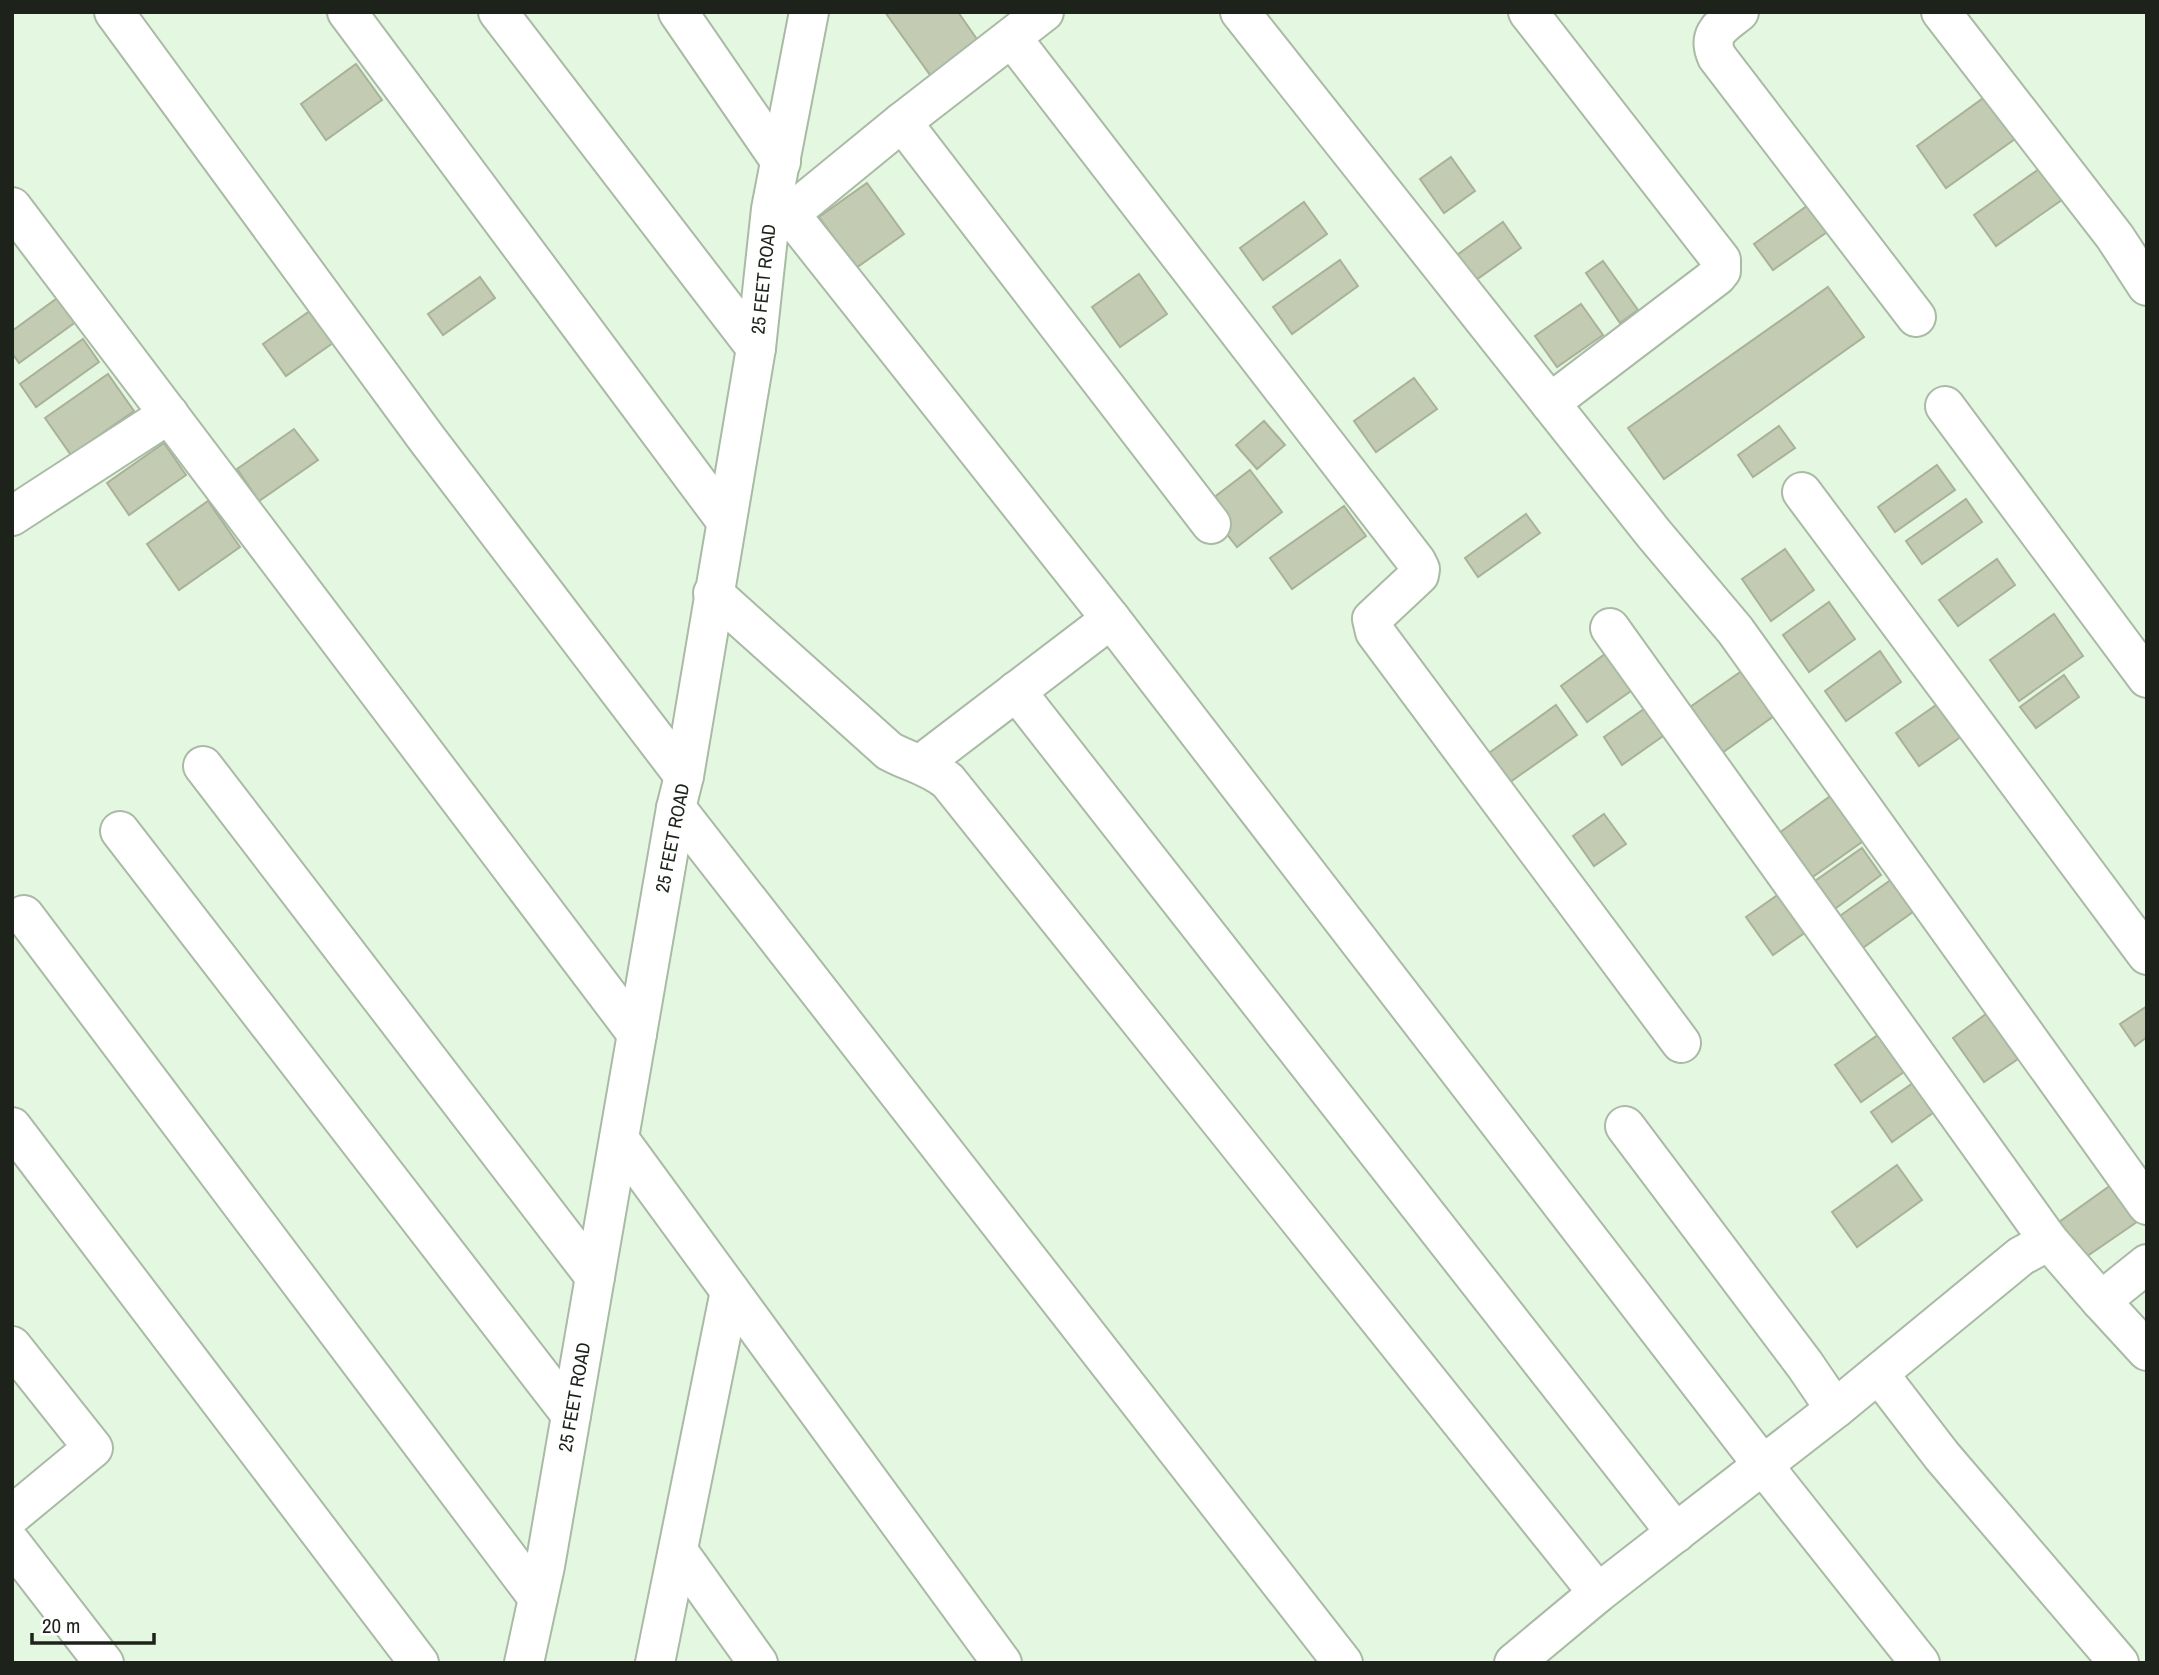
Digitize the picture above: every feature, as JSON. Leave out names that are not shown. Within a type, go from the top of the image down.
[{"type":"street","points":[[114,12],[435,450],[680,792],[1343,1663]]},
{"type":"street","points":[[347,12],[726,522]]},
{"type":"street","points":[[499,12],[756,348]]},
{"type":"street","points":[[678,12],[781,162]]},
{"type":"street","name":"25 FEET ROAD","points":[[524,1663],[571,1415],[779,223],[781,162],[808,12]]},
{"type":"street","points":[[1044,12],[902,122],[779,223],[1111,619],[1762,1464],[1920,1663]]},
{"type":"street","points":[[1240,12],[1654,534],[1735,630],[2147,1205]]},
{"type":"street","points":[[1528,12],[1721,260],[1722,265],[1717,276],[1550,403]]},
{"type":"street","points":[[1740,12],[1715,34],[1712,46],[1717,57],[1916,317]]},
{"type":"street","points":[[1941,12],[2115,237],[2146,283]]},
{"type":"street","points":[[1013,38],[1416,561],[1420,569],[1419,575],[1372,619],[1376,632],[1681,1043]]},
{"type":"street","points":[[902,122],[1211,524]]},
{"type":"street","points":[[12,207],[637,1034]]},
{"type":"street","points":[[1945,406],[2147,678]]},
{"type":"street","points":[[12,516],[169,414]]},
{"type":"street","points":[[1802,492],[2147,955]]},
{"type":"street","points":[[713,593],[888,751],[906,761],[935,771],[948,782],[1598,1593]]},
{"type":"street","points":[[921,764],[1111,619]]},
{"type":"street","points":[[1610,628],[2049,1241],[2147,1351]]},
{"type":"street","points":[[1016,691],[1675,1533]]},
{"type":"street","points":[[204,766],[595,1277]]},
{"type":"street","points":[[120,831],[571,1415]]},
{"type":"street","points":[[24,915],[538,1598]]},
{"type":"street","points":[[1625,1126],[1805,1365],[1835,1409]]},
{"type":"street","points":[[12,1127],[419,1663]]},
{"type":"street","points":[[619,1139],[1002,1663]]},
{"type":"street","points":[[1514,1663],[1598,1593],[1879,1374],[2021,1256],[2049,1241]]},
{"type":"street","points":[[2101,1301],[2147,1264]]},
{"type":"street","points":[[655,1663],[730,1291]]},
{"type":"street","points":[[12,1346],[93,1448],[12,1515]]},
{"type":"street","points":[[1879,1374],[1942,1456],[2119,1663]]},
{"type":"street","points":[[12,1544],[104,1663]]},
{"type":"street","points":[[678,1551],[758,1663]]},
{"type":"building","points":[[885,12],[958,12],[981,45],[933,79]]},
{"type":"building","points":[[356,64],[382,100],[326,140],[301,104]]},
{"type":"building","points":[[1993,91],[2022,134],[1946,188],[1917,146]]},
{"type":"building","points":[[1451,157],[1475,191],[1444,213],[1420,179]]},
{"type":"building","points":[[2046,164],[2069,195],[1996,246],[1974,215]]},
{"type":"building","points":[[867,183],[904,234],[856,268],[819,217]]},
{"type":"building","points":[[1304,202],[1327,234],[1263,280],[1240,248]]},
{"type":"building","points":[[1811,203],[1830,230],[1773,270],[1754,244]]},
{"type":"building","points":[[1503,222],[1521,248],[1476,280],[1457,255]]},
{"type":"building","points":[[1340,260],[1358,286],[1292,334],[1273,307]]},
{"type":"building","points":[[1603,261],[1638,310],[1620,323],[1586,273]]},
{"type":"building","points":[[1139,274],[1167,314],[1120,347],[1092,307]]},
{"type":"building","points":[[480,277],[495,298],[443,335],[428,314]]},
{"type":"building","points":[[1828,287],[1864,337],[1664,479],[1628,428]]},
{"type":"building","points":[[67,291],[84,316],[19,363],[12,353],[12,331]]},
{"type":"building","points":[[324,301],[347,333],[286,376],[263,344]]},
{"type":"building","points":[[1581,304],[1603,335],[1557,367],[1535,336]]},
{"type":"building","points":[[83,339],[99,362],[36,407],[20,384]]},
{"type":"building","points":[[108,374],[134,411],[71,455],[45,418]]},
{"type":"building","points":[[1414,378],[1437,409],[1376,452],[1354,421]]},
{"type":"building","points":[[1264,421],[1285,445],[1257,469],[1236,445]]},
{"type":"building","points":[[1779,426],[1795,448],[1753,477],[1738,455]]},
{"type":"building","points":[[294,429],[318,460],[259,501],[237,469]]},
{"type":"building","points":[[164,443],[186,475],[129,515],[107,483]]},
{"type":"building","points":[[1937,465],[1955,490],[1895,532],[1878,507]]},
{"type":"building","points":[[1250,470],[1282,512],[1237,547],[1204,505]]},
{"type":"building","points":[[1966,499],[1982,522],[1922,564],[1906,541]]},
{"type":"building","points":[[208,501],[240,547],[179,590],[147,544]]},
{"type":"building","points":[[1344,506],[1366,536],[1292,589],[1270,558]]},
{"type":"building","points":[[1526,514],[1540,533],[1478,577],[1465,558]]},
{"type":"building","points":[[1785,549],[1814,590],[1771,621],[1742,579]]},
{"type":"building","points":[[1997,559],[2015,585],[1958,626],[1939,600]]},
{"type":"building","points":[[1829,602],[1855,639],[1809,672],[1783,635]]},
{"type":"building","points":[[2054,614],[2083,656],[2019,701],[1990,660]]},
{"type":"building","points":[[1612,649],[1638,686],[1587,722],[1561,686]]},
{"type":"building","points":[[1880,651],[1901,682],[1846,721],[1825,691]]},
{"type":"building","points":[[1749,666],[1781,711],[1712,760],[1680,714]]},
{"type":"building","points":[[2064,675],[2079,697],[2036,728],[2020,707]]},
{"type":"building","points":[[1942,701],[1965,734],[1919,766],[1896,733]]},
{"type":"building","points":[[1654,702],[1673,729],[1622,765],[1604,737]]},
{"type":"building","points":[[1556,705],[1577,735],[1503,787],[1482,758]]},
{"type":"building","points":[[1836,792],[1869,837],[1804,883],[1772,838]]},
{"type":"building","points":[[1604,814],[1626,844],[1594,866],[1573,836]]},
{"type":"building","points":[[1862,848],[1881,875],[1825,916],[1805,888]]},
{"type":"building","points":[[1895,877],[1917,909],[1853,955],[1830,923]]},
{"type":"building","points":[[1786,889],[1813,927],[1773,955],[1746,917]]},
{"type":"building","points":[[2147,1006],[2147,1037],[2135,1046],[2120,1024]]},
{"type":"building","points":[[1986,1014],[2018,1059],[1984,1082],[1953,1038]]},
{"type":"building","points":[[1885,1030],[1911,1067],[1861,1102],[1835,1065]]},
{"type":"building","points":[[1916,1081],[1937,1110],[1892,1142],[1871,1112]]},
{"type":"building","points":[[1897,1165],[1922,1200],[1857,1247],[1832,1212]]},
{"type":"building","points":[[2121,1178],[2147,1215],[2077,1263],[2052,1227]]}]
